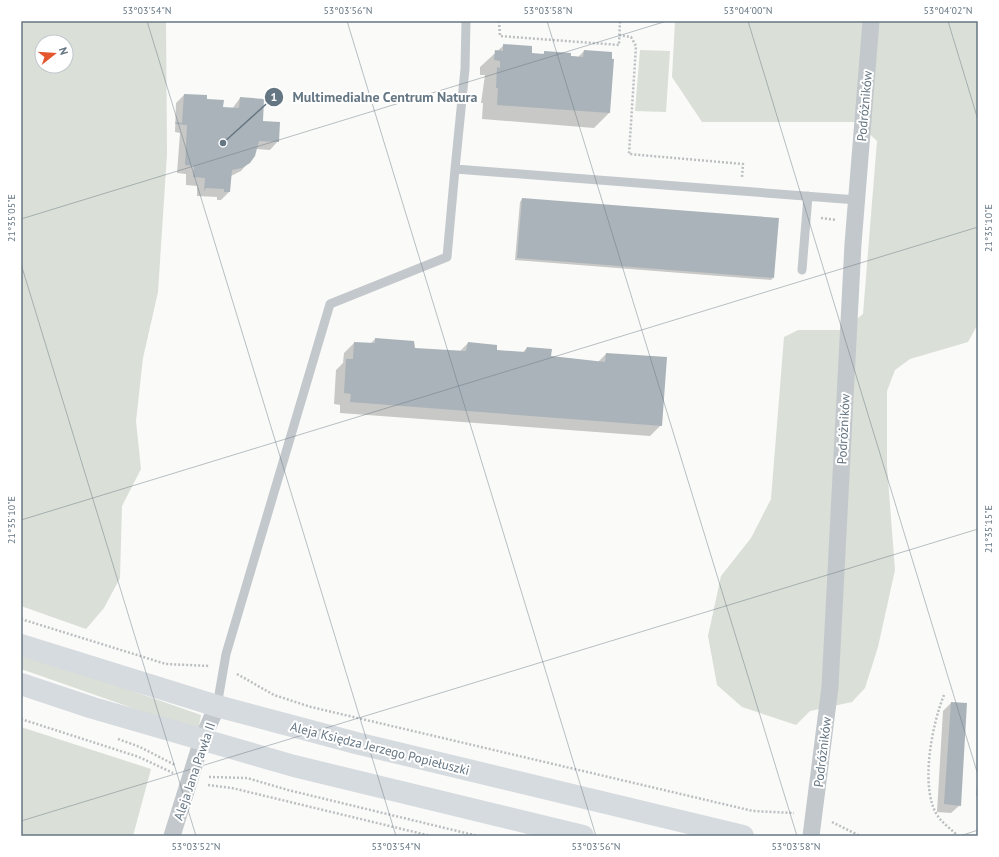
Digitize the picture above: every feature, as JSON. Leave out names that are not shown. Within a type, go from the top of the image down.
[{"type":"main road","name":"Aleja Księdza Jerzego Popiełuszki","points":[[21,645],[217,706],[356,743],[743,836]]},
{"type":"main road","points":[[21,684],[202,740],[294,766],[582,836]]},
{"type":"street","name":"Podróżników","points":[[811,836],[830,686],[857,200],[871,21]]},
{"type":"street","name":"Aleja Jana Pawła II","points":[[172,836],[202,740],[217,706]]},
{"type":"lane","points":[[217,706],[226,654],[330,304],[447,257],[454,169],[465,69],[466,21]]},
{"type":"lane","points":[[454,169],[857,200]]},
{"type":"lane","points":[[802,270],[808,196]]},
{"type":"path","points":[[499,21],[500,36],[619,45],[620,21]]},
{"type":"path","points":[[619,35],[631,37],[636,46],[629,154],[743,164],[741,191]]},
{"type":"path","points":[[21,619],[166,664],[211,666]]},
{"type":"path","points":[[238,674],[274,695],[311,707],[753,811],[801,813]]},
{"type":"path","points":[[944,695],[938,710],[928,785],[930,798],[939,818],[958,836]]},
{"type":"path","points":[[21,719],[138,757],[171,773],[204,777],[247,778],[288,790],[478,836]]},
{"type":"path","points":[[110,737],[140,747],[209,786],[232,788],[432,836]]},
{"type":"path","points":[[826,819],[860,836]]},
{"type":"shaded area","points":[[21,21],[166,21],[167,154],[158,292],[143,358],[136,421],[141,469],[122,506],[120,578],[104,608],[86,629],[21,606]]},
{"type":"shaded area","points":[[675,21],[978,21],[978,324],[968,342],[910,359],[895,370],[887,391],[887,466],[895,570],[878,647],[865,688],[852,702],[810,711],[796,725],[742,707],[717,685],[708,636],[721,576],[751,538],[771,499],[784,337],[798,330],[843,330],[863,314],[877,141],[857,122],[702,122],[672,77]]},
{"type":"shaded area","points":[[640,50],[670,51],[666,112],[635,111]]},
{"type":"shaded area","points":[[21,652],[201,715],[198,731],[21,669]]},
{"type":"shaded area","points":[[21,727],[151,769],[133,836],[21,836]]},
{"type":"building","points":[[503,44],[532,46],[532,53],[544,54],[544,51],[571,53],[571,56],[583,57],[584,50],[612,52],[612,59],[614,59],[610,113],[497,105],[497,67],[500,68],[500,61],[494,60],[495,50],[503,51]]},
{"type":"building","points":[[184,94],[207,95],[207,99],[224,100],[223,107],[239,108],[240,97],[264,99],[263,121],[280,122],[279,142],[259,141],[255,156],[250,163],[242,168],[232,170],[230,192],[224,192],[224,189],[206,188],[204,191],[205,178],[193,177],[194,166],[185,165],[187,125],[176,124],[175,122],[182,123]]},
{"type":"building","points":[[522,198],[779,218],[774,278],[517,258]]},
{"type":"building","points":[[375,338],[414,341],[415,348],[466,351],[468,342],[497,345],[497,350],[525,352],[527,347],[552,349],[551,356],[605,362],[606,353],[667,357],[662,426],[350,402],[351,394],[344,393],[346,359],[353,359],[354,342],[375,343]]},
{"type":"building","points":[[951,702],[967,703],[961,806],[944,804]]},
{"type":"place","name":"Multimedialne Centrum Natura","points":[[223,143]]}]
